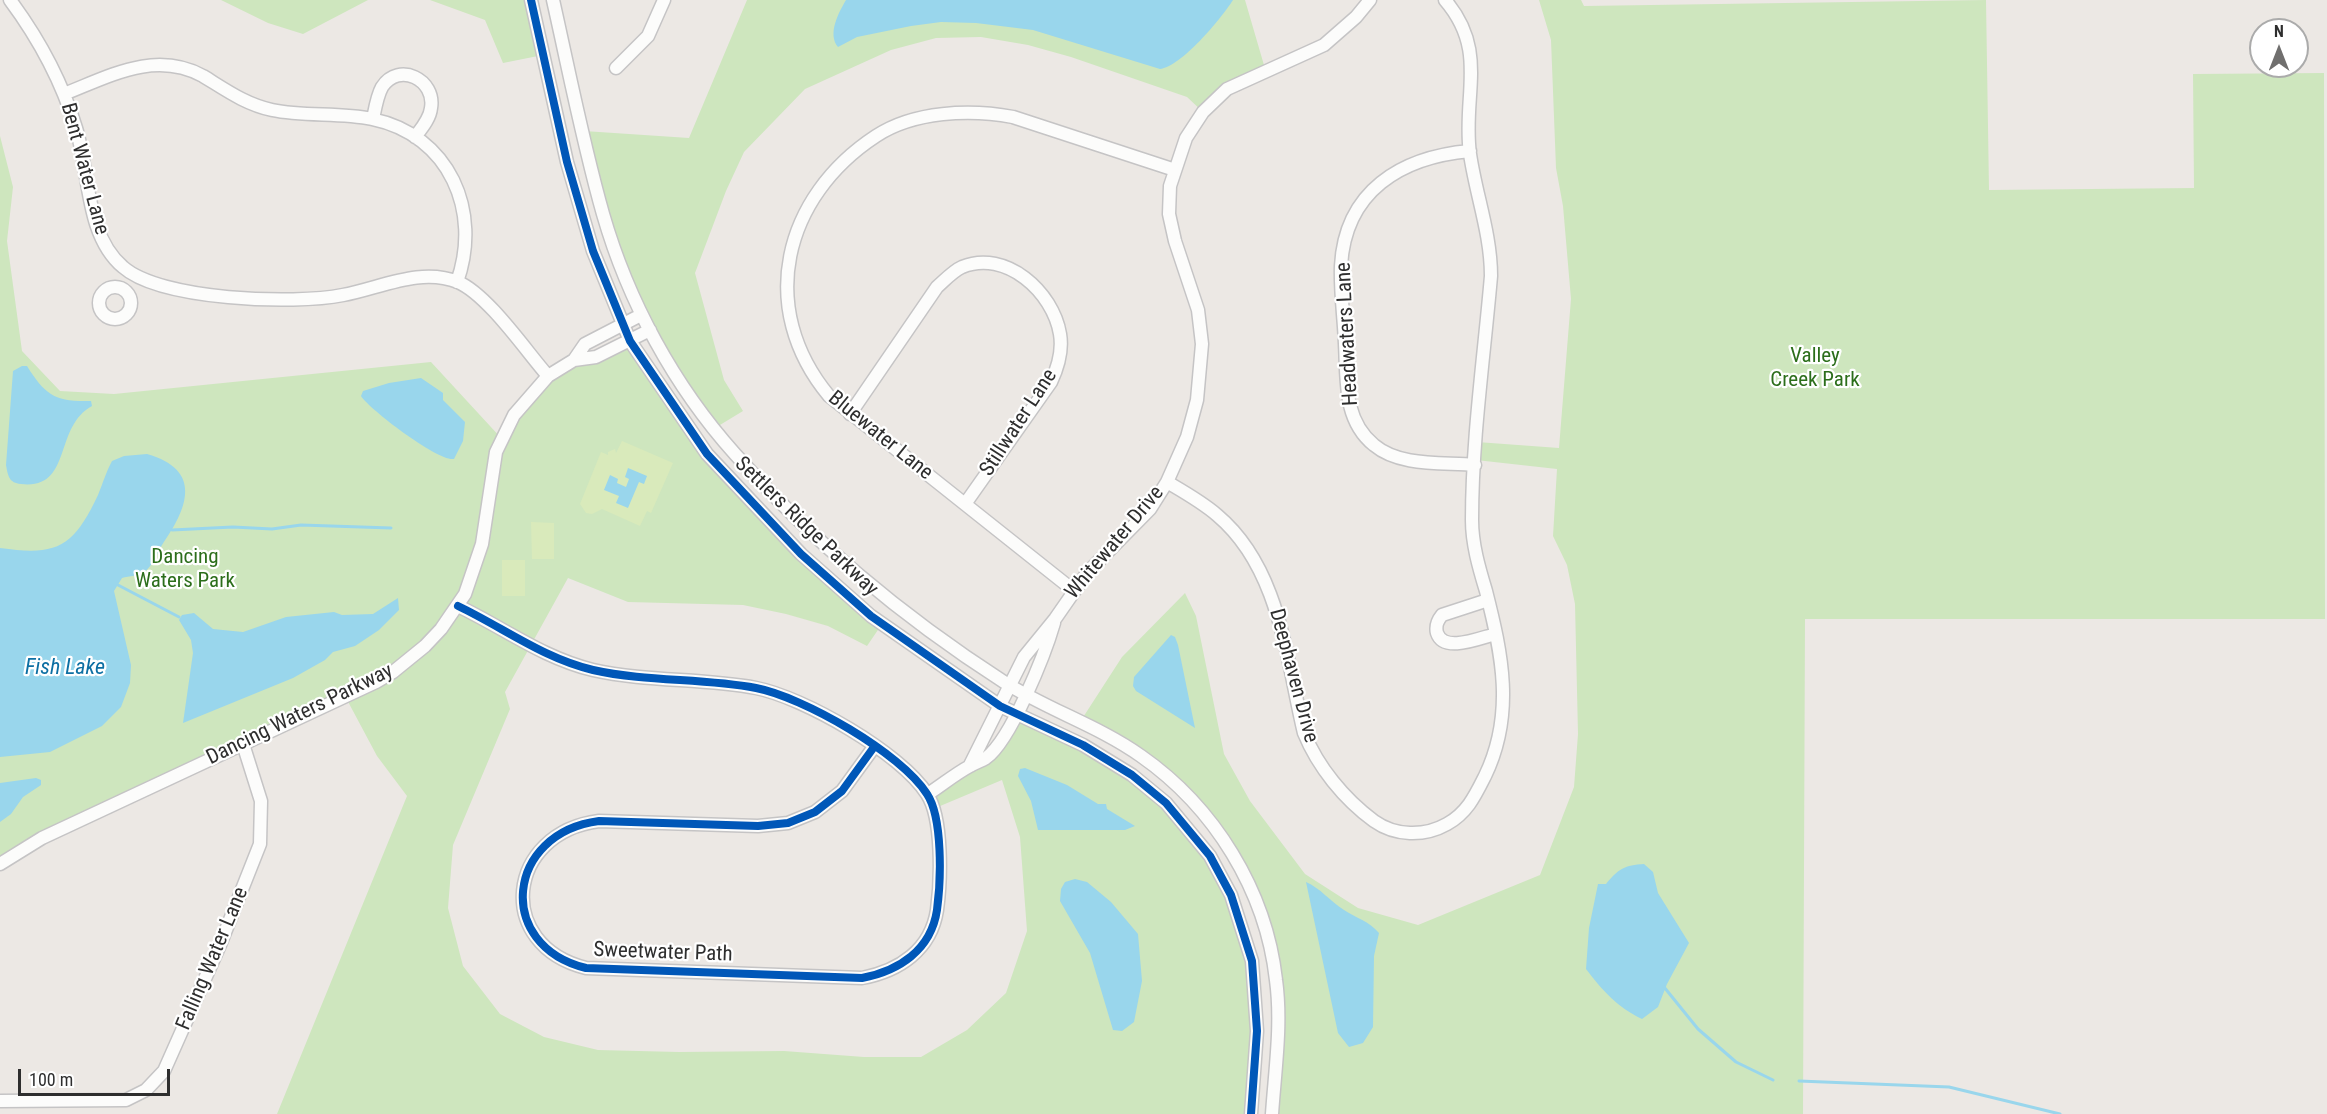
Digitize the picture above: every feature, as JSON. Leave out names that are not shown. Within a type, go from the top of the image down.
[{"type":"street","name":"Bent Water Lane","points":[[10,0],[50,63],[64,94],[83,154],[98,230],[112,257],[134,276],[172,288],[249,299],[291,301],[342,296],[416,277],[429,276],[457,282],[483,300],[548,376]]},
{"type":"street","name":"Settlers Ridge Parkway","points":[[531,0],[567,162],[593,251],[630,341],[707,454],[801,554],[871,616],[1000,706],[1112,761],[1149,788],[1182,819],[1210,856],[1231,895],[1252,962],[1257,1031],[1251,1114]]},
{"type":"street","name":"Settlers Ridge Parkway","points":[[553,0],[603,215],[641,315],[686,391],[734,453],[856,575],[972,661],[1009,685],[1142,756],[1198,805],[1228,846],[1250,887],[1273,959],[1278,1031],[1272,1114]]},
{"type":"street","points":[[616,68],[648,36],[664,0]]},
{"type":"street","name":"Whitewater Drive","points":[[970,765],[1024,657],[1055,619],[1073,590],[1136,524],[1167,482],[1179,457],[1193,417],[1202,344],[1198,310],[1175,242],[1169,214],[1170,186],[1186,138],[1203,112],[1227,89],[1324,45],[1356,17],[1370,0]]},
{"type":"street","name":"Deephaven Drive","points":[[1167,482],[1218,515],[1241,540],[1260,567],[1272,597],[1304,733],[1312,752],[1327,774],[1358,807],[1384,827],[1408,833],[1435,830],[1458,817],[1474,798],[1497,747],[1504,711],[1504,676],[1473,536],[1475,465],[1491,262],[1470,152],[1468,131],[1473,71],[1469,42],[1455,11],[1445,0]]},
{"type":"street","points":[[64,94],[129,69],[158,64],[191,70],[227,93],[257,106],[295,113],[373,119],[395,126],[415,137],[447,169],[458,188],[464,207],[467,243],[457,282]]},
{"type":"street","points":[[373,119],[383,86],[395,76],[412,76],[428,86],[432,102],[429,116],[415,137]]},
{"type":"street","name":"Bluewater Lane","points":[[1073,590],[850,414],[818,382],[797,345],[787,312],[788,262],[806,214],[824,186],[846,159],[877,135],[914,120],[953,113],[987,112],[1013,117],[1175,170]]},
{"type":"street","name":"Headwaters Lane","points":[[1470,152],[1444,153],[1417,160],[1388,176],[1372,190],[1357,210],[1349,229],[1341,266],[1348,401],[1358,426],[1375,446],[1397,458],[1475,465]]},
{"type":"street","name":"Stillwater Lane","points":[[850,414],[937,287],[950,275],[963,267],[984,263],[998,264],[1018,273],[1048,304],[1057,320],[1060,344],[1057,368],[1051,382],[965,504]]},
{"type":"street","points":[[126,290],[134,276]]},
{"type":"street","name":"Dancing Waters Parkway","points":[[574,360],[585,344],[641,315]]},
{"type":"street","name":"Dancing Waters Parkway","points":[[0,864],[42,838],[393,672],[441,629],[458,606],[478,563],[496,452],[514,415],[548,376],[574,360],[596,357],[650,330]]},
{"type":"street","points":[[1488,600],[1442,615],[1438,620],[1437,631],[1443,640],[1453,644],[1496,634]]},
{"type":"street","name":"Sweetwater Path","points":[[458,606],[534,648],[590,669],[627,676],[736,684],[777,693],[832,717],[874,747],[905,770],[928,794],[938,832],[938,894],[933,926],[915,954],[900,966],[862,978],[586,969],[556,957],[534,935],[527,918],[522,897],[524,880],[531,863],[553,836],[582,823],[599,821],[758,826],[788,823],[829,803],[842,791],[874,747]]},
{"type":"street","name":"Whitewater Drive","points":[[928,794],[970,765],[986,758],[998,747],[1017,715],[1024,694],[1048,644],[1055,619]]},
{"type":"street","name":"Falling Water Lane","points":[[0,1101],[126,1100],[146,1090],[164,1071],[218,951],[260,844],[261,801],[243,744]]},
{"type":"green space","points":[[221,0],[368,0],[303,34],[268,23]]},
{"type":"green space","points":[[430,0],[531,0],[543,55],[503,63],[485,20]]},
{"type":"green space","points":[[747,0],[1245,0],[1266,72],[1247,78],[1203,112],[1187,97],[1071,57],[1028,45],[981,37],[936,38],[891,50],[805,89],[744,152],[726,191],[695,273],[724,380],[743,411],[715,428],[650,330],[603,215],[584,131],[689,138]]},
{"type":"green space","name":"Valley Creek Park","points":[[1539,0],[1581,0],[1584,6],[1986,0],[1989,190],[2194,188],[2193,74],[2249,74],[2249,78],[2309,78],[2309,73],[2324,73],[2325,619],[1805,619],[1803,1114],[1271,1114],[1278,1005],[1250,887],[1178,786],[1080,722],[1122,657],[1185,593],[1196,616],[1224,754],[1250,801],[1305,874],[1358,908],[1418,925],[1540,875],[1574,787],[1578,734],[1575,604],[1567,565],[1553,536],[1557,469],[1476,460],[1477,442],[1559,448],[1571,299],[1563,206],[1556,168],[1551,40]]},
{"type":"green space","name":"Dancing Waters Park","points":[[0,136],[13,187],[7,241],[22,351],[60,391],[114,394],[431,362],[502,439],[548,376],[630,341],[707,454],[802,554],[882,624],[867,646],[828,626],[786,614],[743,605],[628,602],[568,578],[505,692],[510,709],[453,845],[448,908],[463,966],[500,1014],[544,1037],[598,1050],[784,1051],[864,1057],[921,1057],[967,1030],[1006,993],[1027,931],[1020,837],[1002,780],[933,809],[928,794],[985,758],[1017,715],[1149,787],[1210,856],[1252,961],[1251,1114],[277,1114],[407,796],[377,756],[345,696],[0,864]]},
{"type":"green space","points":[[622,441],[673,463],[651,513],[647,511],[640,526],[602,509],[592,514],[586,513],[580,504],[601,452],[608,455],[608,452],[615,449],[616,453]]},
{"type":"green space","points":[[531,522],[554,523],[554,559],[532,559]]},
{"type":"green space","points":[[502,560],[525,560],[525,596],[502,596]]},
{"type":"water","points":[[846,0],[1233,0],[1210,30],[1189,51],[1179,60],[1160,69],[1033,30],[976,23],[941,22],[911,26],[857,37],[838,47],[834,30],[837,17]]},
{"type":"water","points":[[27,366],[40,384],[52,395],[68,400],[91,401],[92,406],[80,416],[72,428],[56,467],[49,477],[37,483],[21,484],[14,482],[8,476],[6,465],[13,371]]},
{"type":"water","points":[[421,378],[443,393],[443,400],[465,422],[463,441],[454,459],[434,452],[405,434],[361,396],[363,391],[389,383]]},
{"type":"water","name":"Fish Lake","points":[[147,454],[165,461],[177,470],[183,480],[185,492],[178,517],[150,566],[142,573],[122,578],[114,591],[131,665],[130,683],[121,707],[102,726],[50,752],[0,757],[0,548],[36,551],[61,544],[71,537],[89,513],[112,461],[124,456]]},
{"type":"water","points":[[628,468],[647,476],[644,484],[639,482],[628,508],[616,503],[619,496],[604,490],[610,475],[618,479],[617,483],[626,487],[629,479],[625,477]]},
{"type":"water","points":[[398,598],[399,610],[379,630],[355,646],[333,652],[325,660],[293,678],[183,723],[193,653],[191,640],[179,620],[182,615],[194,613],[213,629],[243,632],[286,617],[334,612],[342,615],[373,614]]},
{"type":"water","points":[[1171,635],[1175,637],[1178,645],[1195,728],[1136,691],[1133,686],[1134,677]]},
{"type":"water","points":[[1025,768],[1067,785],[1098,804],[1106,804],[1107,809],[1135,826],[1125,830],[1038,830],[1031,801],[1018,776],[1020,769]]},
{"type":"water","points":[[36,778],[41,780],[41,785],[23,797],[11,814],[0,822],[0,783]]},
{"type":"water","points":[[1644,864],[1653,872],[1658,893],[1689,943],[1667,984],[1658,1007],[1642,1019],[1611,998],[1586,969],[1589,928],[1598,884],[1606,884],[1618,871],[1627,867]]},
{"type":"water","points":[[1075,879],[1087,882],[1111,902],[1138,934],[1142,981],[1134,1022],[1122,1031],[1113,1030],[1090,953],[1060,901],[1061,889],[1065,882]]},
{"type":"water","points":[[1306,882],[1344,910],[1371,925],[1379,933],[1374,956],[1373,1027],[1363,1043],[1349,1047],[1338,1033]]},
{"type":"waterway","points":[[172,530],[233,527],[272,529],[301,525],[391,528]]},
{"type":"waterway","points":[[118,585],[179,617]]},
{"type":"waterway","points":[[1664,987],[1698,1029],[1736,1062],[1773,1080]]},
{"type":"waterway","points":[[1799,1081],[1949,1087],[2060,1114]]},
{"type":"cycle path","points":[[531,0],[567,162],[593,251],[630,341],[707,454],[801,554],[871,616],[1000,706],[1083,745],[1132,775],[1166,803],[1210,856],[1231,895],[1252,961],[1257,1031],[1251,1114]]},
{"type":"cycle path","points":[[458,606],[540,650],[593,670],[613,674],[736,685],[776,693],[824,715],[874,745],[914,778],[927,794],[932,805],[940,850],[938,898],[934,924],[920,947],[900,964],[888,970],[862,978],[586,968],[556,956],[536,937],[525,915],[523,890],[530,867],[545,846],[568,830],[599,821],[758,826],[788,823],[815,812],[842,791],[874,747]]}]
